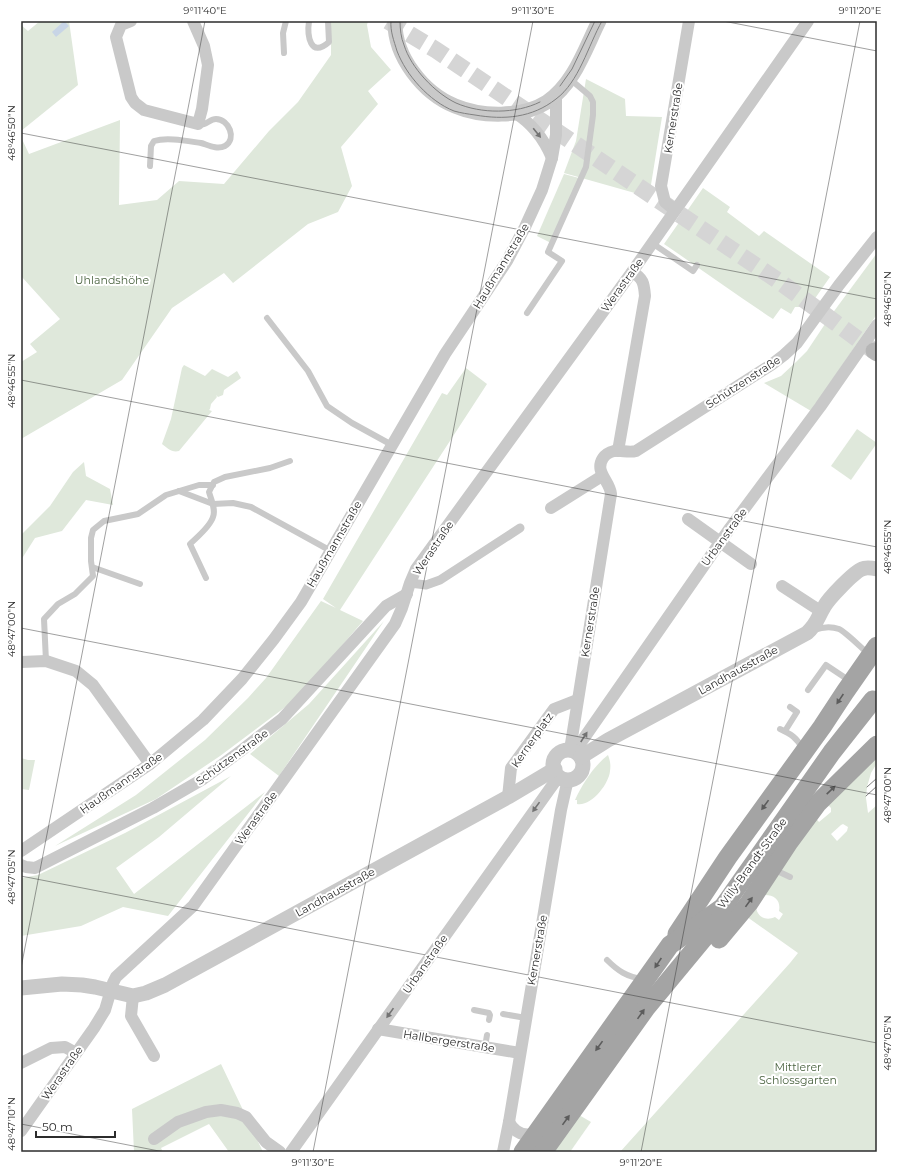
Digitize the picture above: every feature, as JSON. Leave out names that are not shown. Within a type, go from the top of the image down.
[{"type":"main road","points":[[670,946],[728,857],[822,727],[851,682],[874,651]]},
{"type":"main road","name":"Willy-Brandt-Straße","points":[[523,1152],[536,1133],[654,984],[728,909],[763,868],[837,755],[875,703]]},
{"type":"main road","name":"Willy-Brandt-Straße","points":[[543,1152],[646,1008],[654,984],[670,946],[723,906],[832,752],[875,703]]},
{"type":"main road","points":[[763,868],[789,842],[817,804],[877,746]]},
{"type":"street","points":[[131,21],[121,25],[116,37],[131,97],[135,103],[144,110],[198,124],[202,109],[208,65],[204,46],[193,21]]},
{"type":"street","points":[[395,21],[398,46],[402,56],[413,72],[424,84],[448,103],[462,109],[499,114],[531,110],[555,95],[570,79],[599,21]]},
{"type":"street","name":"Kernerstraße","points":[[674,210],[665,202],[662,186],[689,21]]},
{"type":"street","name":"Werastraße","points":[[21,1131],[105,1010],[116,976],[193,906],[395,624],[416,569],[632,272],[674,210],[808,21]]},
{"type":"street","name":"Haußmannstraße","points":[[21,851],[150,764],[203,720],[242,679],[288,621],[331,551],[445,354],[507,261],[526,227],[542,190],[552,158],[557,125],[555,95]]},
{"type":"street","points":[[515,113],[526,120],[537,131],[552,158]]},
{"type":"street","name":"Schützenstraße","points":[[618,452],[636,451],[771,365],[784,355],[797,343],[877,237]]},
{"type":"street","points":[[551,508],[602,476],[600,464],[602,459],[609,453],[618,452],[645,296],[644,286],[639,276],[632,272]]},
{"type":"street","name":"Urbanstraße","points":[[575,753],[608,702],[720,542],[820,406],[877,325]]},
{"type":"street","name":"Kernerstraße","points":[[575,753],[577,700],[611,494],[611,489],[602,476]]},
{"type":"street","points":[[688,519],[751,564]]},
{"type":"street","points":[[409,588],[426,585],[440,580],[520,528]]},
{"type":"street","name":"Landhausstraße","points":[[575,753],[608,740],[807,633],[814,627],[827,602],[855,574],[862,568],[877,569]]},
{"type":"street","points":[[782,586],[822,612]]},
{"type":"street","name":"Schützenstraße","points":[[21,865],[26,868],[35,868],[153,808],[203,779],[282,719],[386,606],[409,588]]},
{"type":"street","points":[[21,662],[46,661],[76,671],[93,685],[150,764]]},
{"type":"street","name":"Kernerplatz","points":[[508,797],[512,768],[554,709],[577,700]]},
{"type":"street","points":[[565,750],[575,753],[583,766],[579,774],[572,779],[561,775],[554,760],[560,752],[565,750]]},
{"type":"street","name":"Kernerstraße","points":[[503,1152],[561,810],[561,775]]},
{"type":"street","name":"Urbanstraße","points":[[291,1152],[561,775]]},
{"type":"street","name":"Landhausstraße","points":[[21,988],[62,984],[82,985],[133,996],[146,993],[165,985],[508,797],[561,775]]},
{"type":"street","points":[[133,996],[131,1016],[154,1056]]},
{"type":"street","name":"Hallbergerstraße","points":[[378,1030],[486,1041],[520,1053]]},
{"type":"street","points":[[21,1063],[51,1048],[65,1047],[76,1053]]},
{"type":"street","points":[[154,1139],[178,1122],[206,1112],[221,1110],[237,1113],[246,1117],[266,1142],[280,1152]]},
{"type":"street","points":[[509,1122],[513,1129],[519,1134],[529,1135],[536,1133]]},
{"type":"lane","points":[[284,53],[283,33],[286,21]]},
{"type":"lane","points":[[309,21],[309,40],[313,46],[319,48],[329,42],[328,21]]},
{"type":"lane","points":[[527,313],[562,261],[548,252],[586,167],[593,115],[593,102],[590,96],[570,79]]},
{"type":"lane","points":[[150,166],[151,146],[154,141],[162,139],[200,143],[215,147],[222,147],[229,143],[231,134],[228,126],[224,122],[216,119],[204,124],[198,124]]},
{"type":"lane","points":[[652,243],[693,271],[697,265]]},
{"type":"lane","points":[[267,318],[308,371],[328,406],[352,423],[392,445]]},
{"type":"lane","points":[[206,578],[190,544],[203,532],[213,517],[213,504],[210,492],[214,482],[225,477],[270,468],[290,461]]},
{"type":"lane","points":[[46,661],[44,619],[58,604],[75,594],[94,576],[92,567],[91,538],[93,530],[104,522],[138,514],[166,495],[199,485],[213,485]]},
{"type":"lane","points":[[179,491],[213,504],[233,503],[251,507],[331,551]]},
{"type":"lane","points":[[92,567],[140,584]]},
{"type":"lane","points":[[807,633],[826,627],[840,630],[874,651]]},
{"type":"lane","points":[[808,690],[826,665],[851,682]]},
{"type":"lane","points":[[790,707],[797,712],[783,730],[798,740],[804,752]]},
{"type":"lane","points":[[763,868],[790,877]]},
{"type":"lane","points":[[608,960],[620,971],[633,978],[654,984]]},
{"type":"lane","points":[[474,1010],[489,1013],[489,1020]]},
{"type":"lane","points":[[503,1014],[526,1018]]},
{"type":"green space","points":[[40,21],[69,21],[78,85],[21,131],[21,25],[28,31]]},
{"type":"green space","name":"Uhlandshöhe","points":[[331,21],[368,21],[367,25],[371,47],[391,70],[368,91],[378,104],[341,147],[352,186],[338,212],[308,224],[233,283],[224,273],[172,308],[122,380],[21,439],[21,362],[37,352],[30,344],[60,319],[21,276],[21,137],[29,154],[120,120],[119,205],[157,200],[179,181],[224,184],[269,131],[298,102],[331,55]]},
{"type":"green space","points":[[586,79],[625,99],[626,116],[662,117],[649,197],[564,173],[576,141]]},
{"type":"green space","points":[[564,174],[579,178],[551,243],[537,236]]},
{"type":"green space","points":[[703,188],[730,207],[727,212],[759,236],[764,231],[830,277],[809,307],[795,307],[791,314],[781,308],[773,319],[664,244]]},
{"type":"green space","points":[[877,253],[877,314],[811,411],[764,383],[781,376],[807,351],[829,318]]},
{"type":"green space","points":[[184,365],[205,376],[212,369],[228,377],[237,371],[241,378],[224,390],[223,395],[218,397],[216,395],[217,397],[211,404],[209,410],[212,411],[179,451],[174,451],[162,444],[171,419],[182,368]]},
{"type":"green space","points":[[466,368],[487,384],[340,610],[363,621],[296,699],[220,756],[156,799],[55,846],[136,795],[205,740],[266,678],[321,601],[336,608],[323,599],[442,393],[447,395]]},
{"type":"green space","points":[[857,429],[877,443],[851,480],[831,466]]},
{"type":"green space","points":[[84,462],[86,476],[110,489],[113,505],[86,500],[62,531],[35,538],[21,560],[21,535],[50,506],[73,472]]},
{"type":"green space","points":[[384,621],[279,776],[250,754],[309,704]]},
{"type":"green space","name":"Mittlerer Schlossgarten","points":[[877,753],[877,763],[871,773],[866,798],[868,813],[877,805],[877,1152],[620,1152],[798,953],[743,914],[764,887],[811,818],[831,796]],"holes":[[[829,806],[831,808],[831,812],[819,822],[815,817]],[[843,824],[848,827],[847,831],[837,841],[831,834]],[[765,895],[769,895],[776,899],[779,904],[779,911],[783,914],[779,920],[775,917],[769,919],[764,918],[757,912],[756,907],[760,898]]]},
{"type":"green space","points":[[608,755],[610,771],[603,788],[588,802],[577,804],[577,800],[575,800],[585,781],[593,770]]},
{"type":"green space","points":[[21,758],[35,760],[29,790],[21,789]]},
{"type":"green space","points":[[231,776],[159,837],[116,868],[134,894],[265,792],[168,916],[123,907],[81,926],[21,936],[21,878],[38,875],[125,833]]},
{"type":"green space","points":[[221,1064],[263,1152],[229,1152],[209,1124],[161,1148],[163,1152],[134,1152],[132,1109]]},
{"type":"green space","points":[[579,1115],[591,1122],[570,1152],[553,1152]]},
{"type":"water","points":[[64,21],[69,26],[56,37],[52,32]]},
{"type":"tunnel","points":[[388,21],[436,50],[780,282],[874,351]]},
{"type":"tram line","points":[[391,21],[392,36],[401,60],[412,78],[427,94],[445,107],[454,111],[486,117],[507,117],[527,114],[556,99],[564,92],[577,73],[602,21]]},
{"type":"tram line","points":[[400,21],[400,30],[407,54],[425,79],[448,99],[466,107],[487,111],[520,109],[540,102]]},
{"type":"tram line","points":[[560,86],[572,69],[595,21]]},
{"type":"tram line","points":[[867,787],[877,778]]},
{"type":"tram line","points":[[866,796],[877,786]]}]
